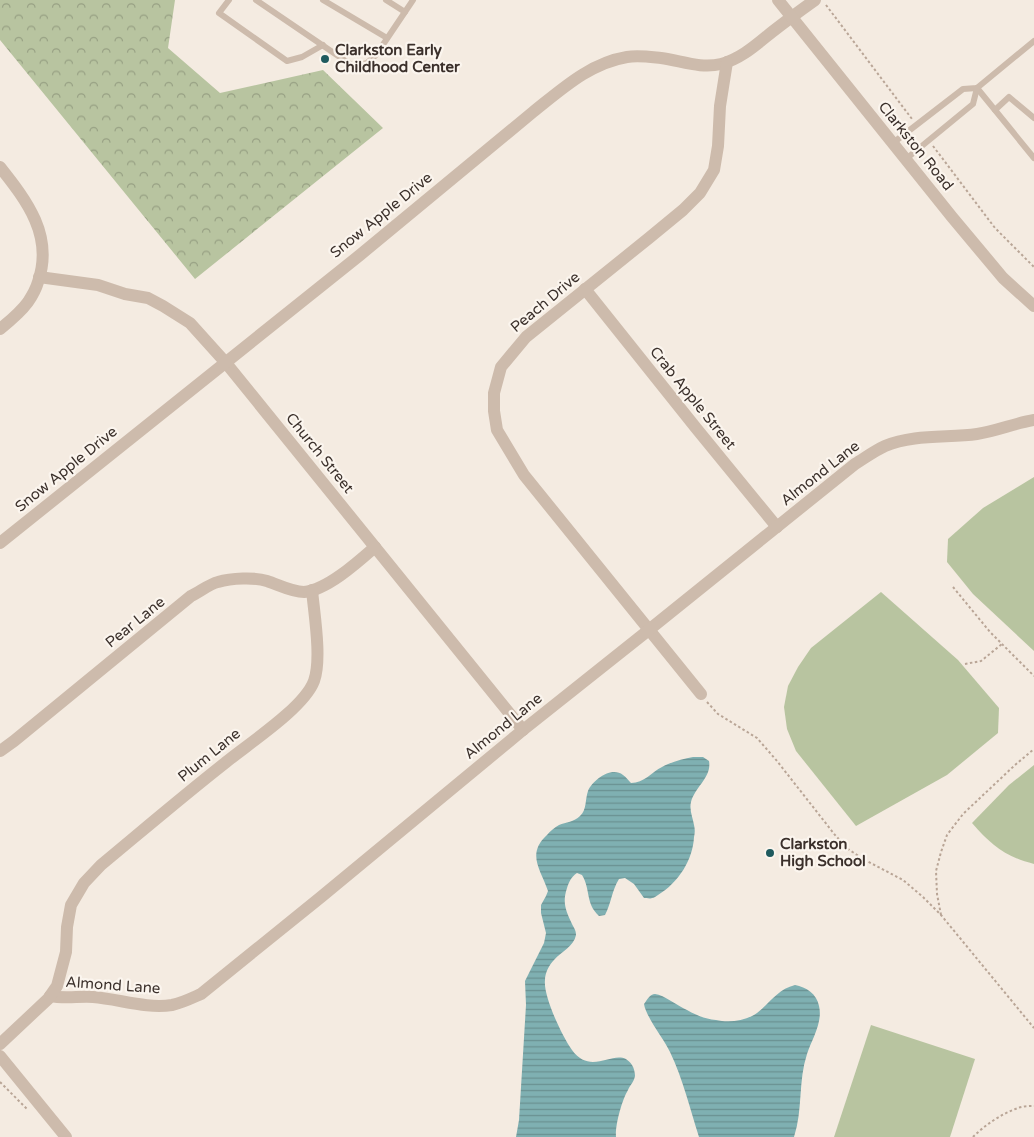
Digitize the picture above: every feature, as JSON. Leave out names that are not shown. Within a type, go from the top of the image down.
[{"type":"street","name":"Clarkston Road","points":[[778,0],[1003,278],[1034,306]]},
{"type":"street","name":"Snow Apple Drive","points":[[0,543],[226,363],[533,112],[580,76],[608,62],[629,56],[660,58],[698,65],[727,62],[742,55],[815,0]]},
{"type":"street","name":"Peach Drive","points":[[701,694],[524,474],[497,430],[494,393],[501,367],[526,337],[683,210],[700,193],[714,170],[718,146],[720,106],[727,62]]},
{"type":"street","points":[[0,167],[32,212],[43,244],[43,262],[30,300],[19,313],[0,329]]},
{"type":"street","name":"Church Street","points":[[39,277],[98,285],[125,294],[148,298],[190,324],[226,363],[523,730]]},
{"type":"street","name":"Crab Apple Street","points":[[585,289],[777,527]]},
{"type":"street","name":"Almond Lane","points":[[0,1044],[50,996],[59,998],[74,996],[93,997],[160,1005],[187,1000],[201,994],[321,898],[523,730],[855,464],[885,446],[910,439],[978,434],[1034,420]]},
{"type":"street","points":[[312,590],[340,576],[374,547]]},
{"type":"street","name":"Pear Lane","points":[[0,752],[192,596],[217,582],[246,578],[264,580],[304,592],[312,590]]},
{"type":"street","name":"Plum Lane","points":[[50,996],[57,986],[63,967],[71,905],[84,883],[101,865],[285,716],[310,688],[318,664],[312,590]]},
{"type":"street","points":[[0,1056],[66,1137]]},
{"type":"lane","points":[[229,0],[219,13],[286,61],[302,57],[322,45]]},
{"type":"lane","points":[[256,0],[354,66],[367,63],[376,55],[413,0]]},
{"type":"lane","points":[[323,0],[387,38]]},
{"type":"lane","points":[[386,0],[405,12]]},
{"type":"lane","points":[[892,143],[963,89],[977,88],[1034,41]]},
{"type":"lane","points":[[977,88],[1034,158]]},
{"type":"lane","points":[[906,159],[973,104],[977,88]]},
{"type":"lane","points":[[995,110],[1009,97],[1034,118]]},
{"type":"path","points":[[953,587],[990,632],[1034,676]]},
{"type":"path","points":[[965,664],[981,661],[1002,644]]},
{"type":"path","points":[[701,694],[718,714],[757,738],[848,849],[903,880],[924,897],[1034,1028]]},
{"type":"path","points":[[941,915],[937,894],[936,871],[947,835],[976,800],[1034,749]]},
{"type":"path","points":[[0,1082],[31,1113]]},
{"type":"path","points":[[973,1137],[995,1119],[1019,1107],[1034,1106]]},
{"type":"green space","points":[[0,0],[175,0],[168,48],[220,93],[323,70],[383,128],[195,279],[0,40]]},
{"type":"green space","points":[[1034,477],[1034,651],[973,594],[947,562],[948,539],[983,508]]},
{"type":"green space","points":[[881,592],[958,660],[999,708],[998,733],[947,775],[856,826],[796,751],[787,729],[784,707],[788,686],[811,648]]},
{"type":"green space","points":[[1034,765],[1034,864],[1007,854],[986,838],[972,823],[1009,785]]},
{"type":"green space","points":[[871,1025],[975,1059],[950,1137],[834,1137]]},
{"type":"water","points":[[693,757],[703,757],[709,761],[709,767],[706,777],[691,802],[695,834],[691,854],[683,870],[665,890],[650,898],[644,898],[634,884],[625,878],[619,879],[605,915],[599,916],[592,906],[582,875],[577,873],[570,880],[565,903],[566,911],[575,930],[575,939],[552,962],[546,975],[545,987],[550,1005],[572,1050],[580,1058],[588,1061],[597,1062],[620,1057],[626,1059],[632,1065],[635,1073],[634,1078],[621,1106],[616,1137],[516,1137],[519,1120],[526,1005],[525,981],[544,943],[546,933],[541,905],[548,891],[537,862],[537,849],[552,830],[559,825],[575,820],[582,814],[590,787],[608,773],[618,773],[631,783],[636,783],[666,765]]},
{"type":"water","points":[[795,985],[807,989],[816,998],[820,1018],[804,1064],[799,1116],[794,1137],[699,1137],[675,1062],[648,1015],[644,1004],[650,996],[655,994],[663,996],[704,1018],[737,1021],[753,1016],[779,993]]},
{"type":"place","name":"Clarkston Early Childhood Center","points":[[325,59]]},
{"type":"place","name":"Clarkston High School","points":[[770,853]]}]
